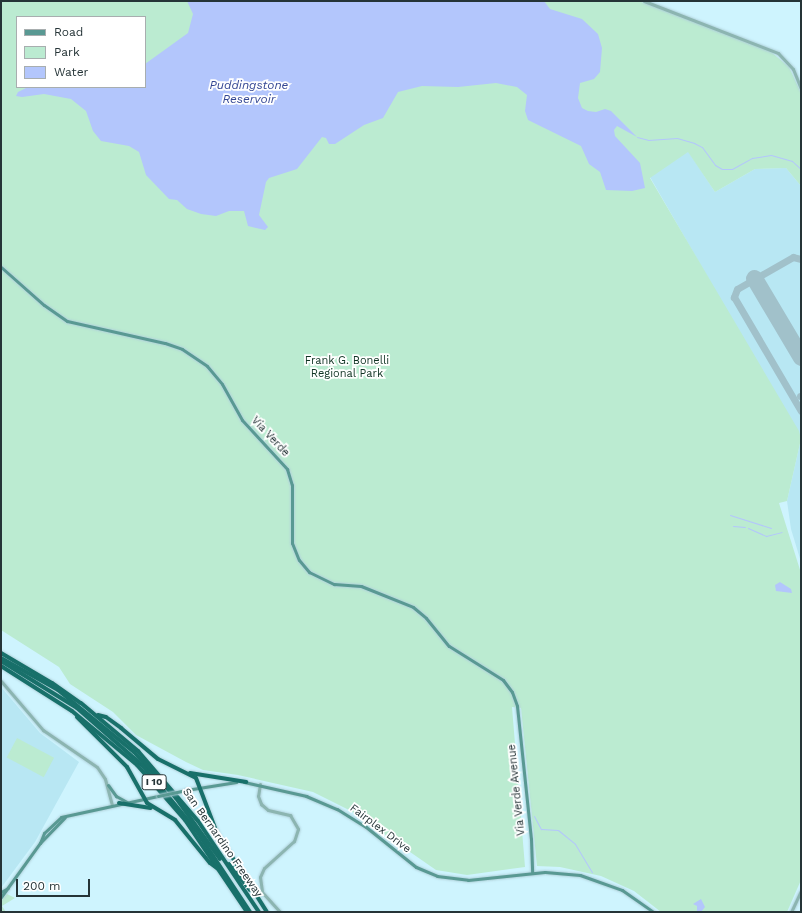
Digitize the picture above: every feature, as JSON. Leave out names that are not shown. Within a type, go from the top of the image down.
[{"type":"highway","name":"San Bernardino Freeway","points":[[1,653],[52,683],[96,714],[138,751],[163,778],[212,842],[259,912]]},
{"type":"highway","points":[[1,658],[58,690],[134,752],[176,798],[226,868],[232,873]]},
{"type":"highway","points":[[1,661],[77,708],[147,770],[193,825],[250,912]]},
{"type":"highway","name":"San Bernardino Freeway","points":[[1,666],[72,711],[114,744],[151,779],[185,820],[219,869],[246,912]]},
{"type":"highway","points":[[72,711],[126,767],[145,798],[156,809],[175,820],[210,863],[219,869]]},
{"type":"highway","points":[[96,714],[106,717],[158,760],[196,778],[217,832],[266,912]]},
{"type":"highway","points":[[178,770],[246,782]]},
{"type":"highway","points":[[119,803],[156,809]]},
{"type":"highway","points":[[212,842],[262,906]]},
{"type":"main road","name":"Via Verde","points":[[1,267],[44,305],[67,320],[165,343],[182,349],[207,366],[222,384],[242,420],[287,469],[292,485],[292,543],[299,560],[309,572],[334,584],[361,586],[413,607],[426,618],[449,646],[503,680],[512,692],[517,706]]},
{"type":"main road","name":"Via Verde Avenue","points":[[517,706],[531,839],[532,873]]},
{"type":"main road","name":"Fairplex Drive","points":[[1,897],[40,843],[65,817],[112,804],[200,787],[246,782],[260,784],[306,796],[337,809],[366,827],[416,867],[437,876],[468,880],[532,873],[565,873],[602,881],[631,895],[654,912]]},
{"type":"main road","points":[[108,785],[116,796],[127,802]]},
{"type":"main road","name":"Fairplex Drive","points":[[1,892],[8,888]]},
{"type":"street","points":[[644,1],[778,53],[793,69],[801,88]]},
{"type":"street","points":[[1,681],[43,730],[93,763],[108,785],[112,804]]},
{"type":"street","points":[[260,784],[258,796],[263,806],[290,815],[298,829],[294,841],[264,868],[260,877],[262,892],[280,912]]},
{"type":"street","points":[[792,912],[801,891]]},
{"type":"shaded area","points":[[688,151],[715,192],[755,169],[786,168],[801,186],[801,439],[650,177]]},
{"type":"shaded area","points":[[801,439],[801,562],[791,529],[787,501]]},
{"type":"shaded area","points":[[1,687],[40,733],[79,762],[35,842],[1,888]]},
{"type":"green space","name":"Frank G. Bonelli Regional Park","points":[[1,1],[639,1],[770,51],[789,67],[801,93],[801,186],[786,168],[755,169],[715,192],[688,152],[650,178],[799,431],[801,439],[787,501],[779,503],[801,573],[801,880],[787,912],[661,912],[634,891],[601,876],[560,867],[537,866],[521,708],[512,707],[525,867],[467,875],[436,870],[351,811],[313,792],[238,775],[203,770],[186,762],[136,735],[113,712],[70,684],[59,667],[1,630]]},
{"type":"green space","points":[[17,738],[54,758],[44,777],[7,757]]},
{"type":"green space","points":[[7,894],[15,898],[2,906],[6,912],[1,912],[1,900]]},
{"type":"water","name":"Puddingstone Reservoir","points":[[187,1],[544,1],[550,9],[582,19],[598,34],[602,48],[600,72],[594,79],[580,83],[578,98],[582,108],[588,111],[596,112],[605,109],[611,111],[637,137],[617,126],[614,130],[615,136],[640,163],[645,188],[632,191],[606,190],[600,172],[589,164],[581,146],[528,120],[525,111],[527,95],[517,87],[496,83],[458,87],[422,86],[398,92],[383,118],[364,125],[335,144],[329,144],[326,138],[322,137],[297,169],[269,178],[266,182],[259,215],[268,227],[265,230],[248,226],[244,211],[229,211],[216,216],[201,214],[187,209],[177,200],[169,199],[146,175],[139,152],[129,146],[101,141],[93,131],[86,111],[71,99],[44,94],[22,97],[16,96],[18,92],[26,88],[146,88],[146,63],[188,33],[193,14]]},
{"type":"water","points":[[780,582],[791,589],[792,593],[776,591],[775,585]]},
{"type":"water","points":[[701,899],[705,907],[701,912],[697,912],[697,906],[693,904]]},
{"type":"waterway","points":[[637,137],[648,140],[677,138],[694,143],[702,147],[715,165],[722,169],[732,169],[752,158],[771,155],[792,161],[801,169]]},
{"type":"waterway","points":[[730,515],[771,528]]},
{"type":"waterway","points":[[733,526],[745,527]]},
{"type":"waterway","points":[[748,528],[766,536],[782,532]]},
{"type":"waterway","points":[[534,816],[541,829],[558,830],[575,844],[592,872]]},
{"type":"taxiway","points":[[801,259],[793,257],[737,289],[734,297],[801,411]]},
{"type":"runway","points":[[754,278],[801,357]]}]
